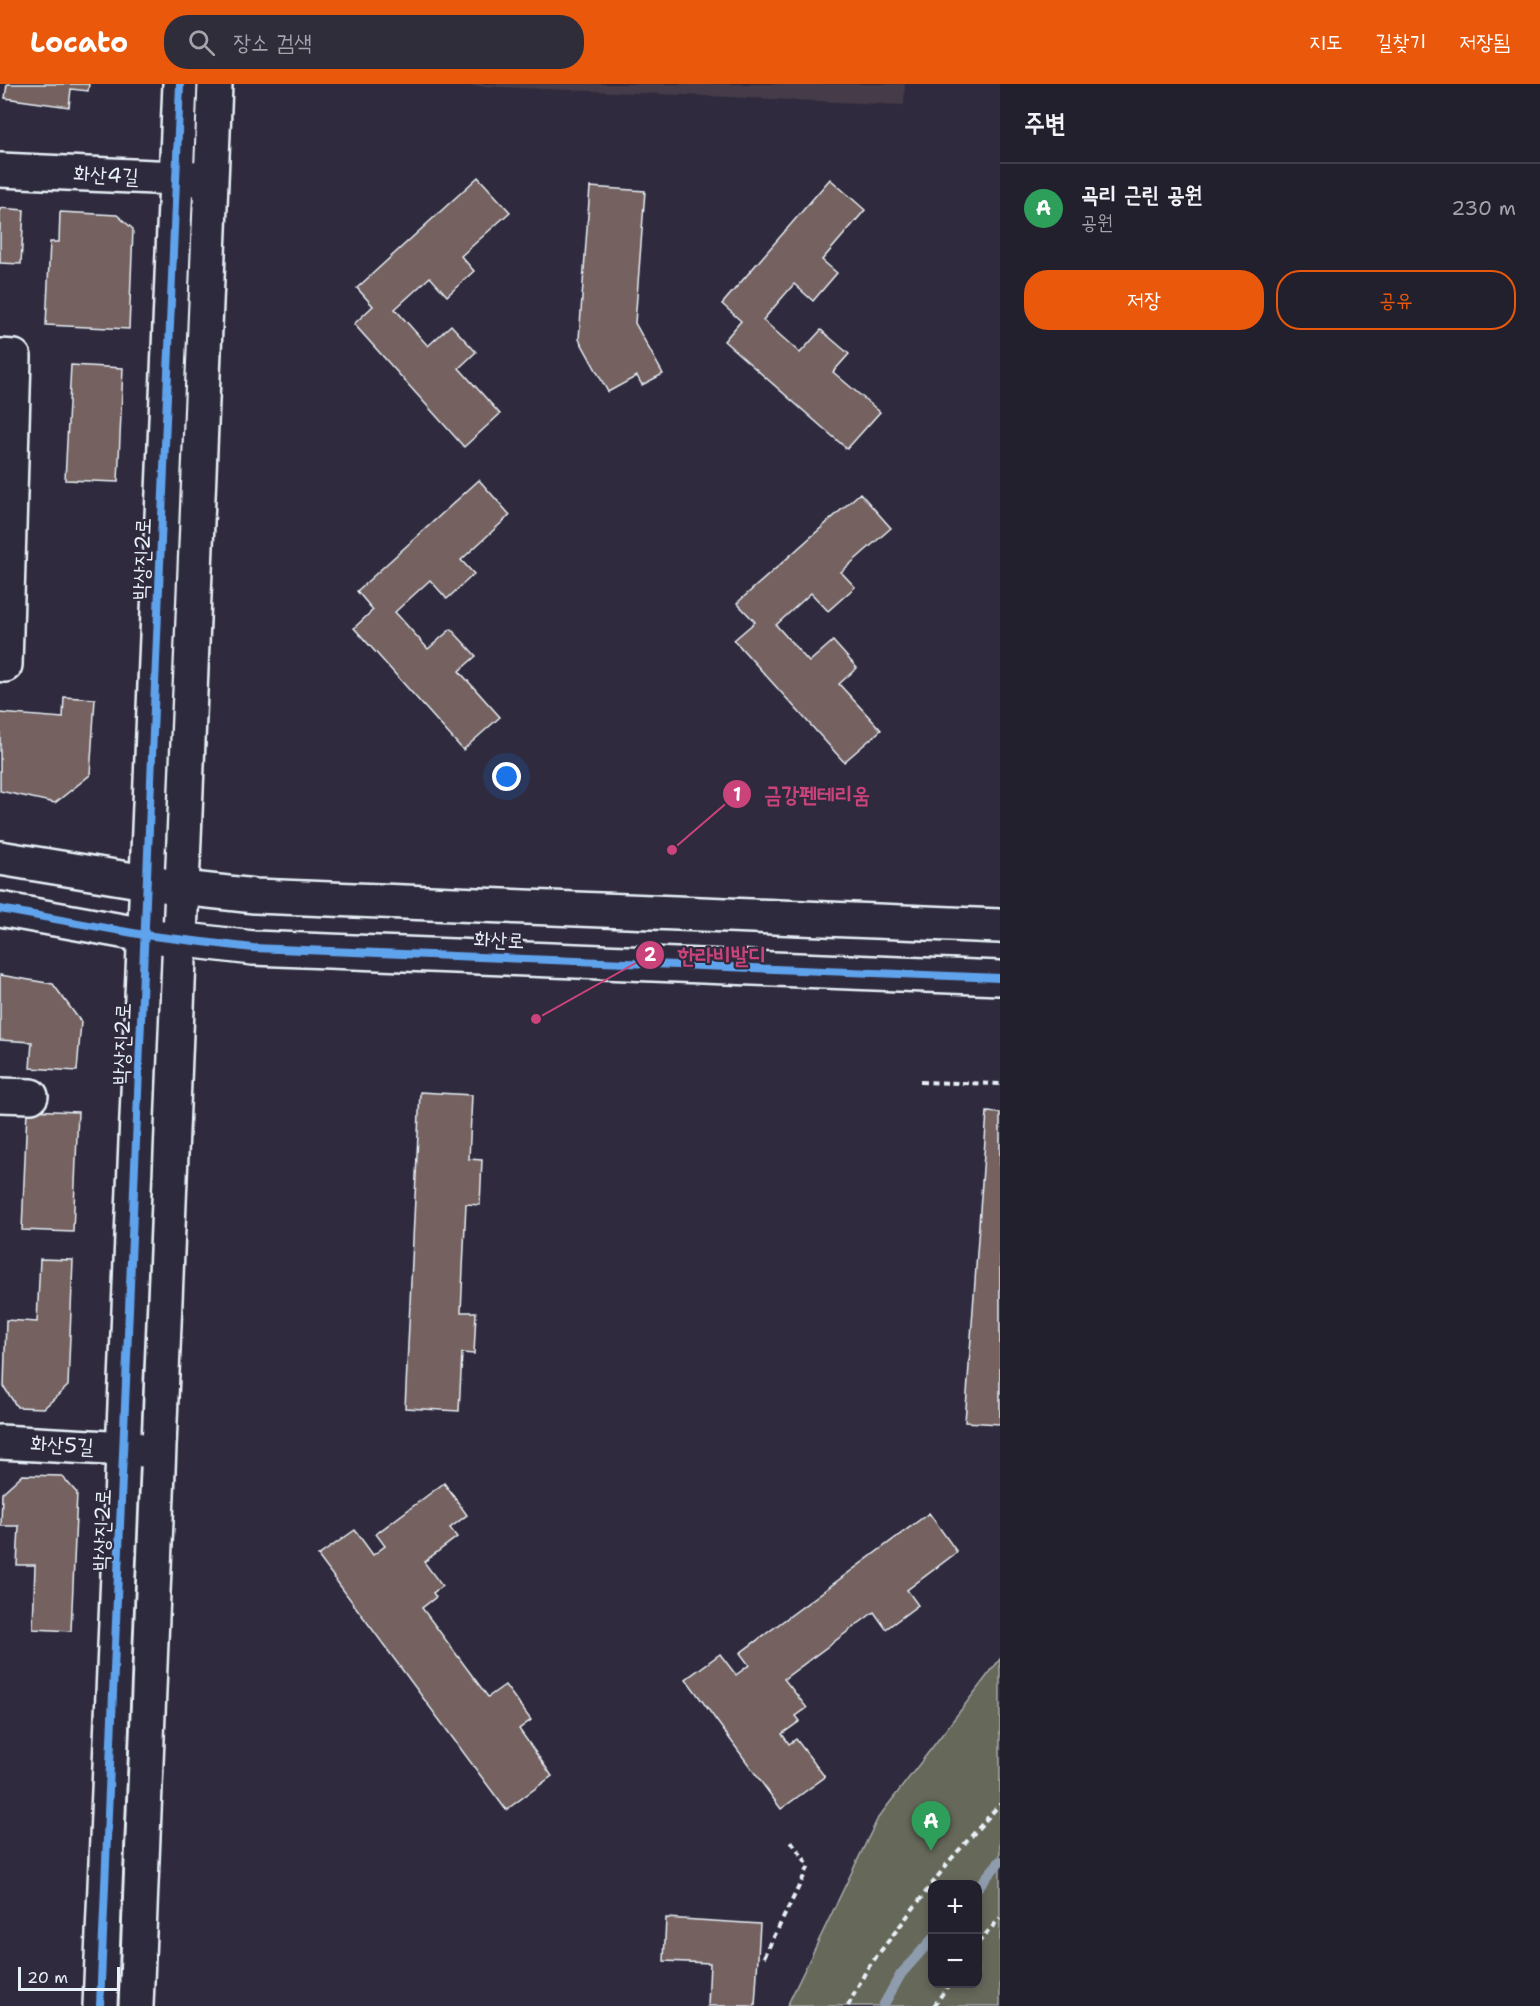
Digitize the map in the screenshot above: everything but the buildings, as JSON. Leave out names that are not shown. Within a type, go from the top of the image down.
[{"type":"street","name":"박상진2로","points":[[100,2006],[180,84]]},
{"type":"street","points":[[136,2006],[215,84]]},
{"type":"street","name":"화산4길","points":[[0,170],[211,180]]},
{"type":"street","points":[[0,356],[14,357],[5,664],[0,664]]},
{"type":"street","name":"화산로","points":[[0,858],[182,888],[255,896],[1000,926]]},
{"type":"street","name":"화산로","points":[[0,909],[144,935],[264,948],[1000,978]]},
{"type":"street","name":"화산5길","points":[[0,1442],[159,1450]]},
{"type":"path","points":[[920,1082],[1000,1084]]},
{"type":"path","points":[[848,2006],[867,1969],[951,1859],[1000,1804]]},
{"type":"path","points":[[764,1957],[809,1866],[789,1838]]},
{"type":"path","points":[[982,1938],[1000,1918]]},
{"type":"path","points":[[934,2006],[946,1988]]},
{"type":"shaded area","points":[[435,84],[905,84],[904,105]]},
{"type":"green space","points":[[1000,1659],[1000,2006],[787,2006],[878,1818]]},
{"type":"waterway","points":[[982,1882],[1000,1861]]},
{"type":"waterway","points":[[883,2006],[901,1974],[928,1944]]},
{"type":"cycle path","points":[[100,2006],[180,84]]},
{"type":"cycle path","points":[[0,909],[144,935],[253,948],[1000,978]]},
{"type":"place","name":"금강펜테리움","points":[[672,850]]},
{"type":"place","name":"한라비발디","points":[[536,1019]]},
{"type":"place","name":"곡리 근린 공원","points":[[931,1851]]}]
